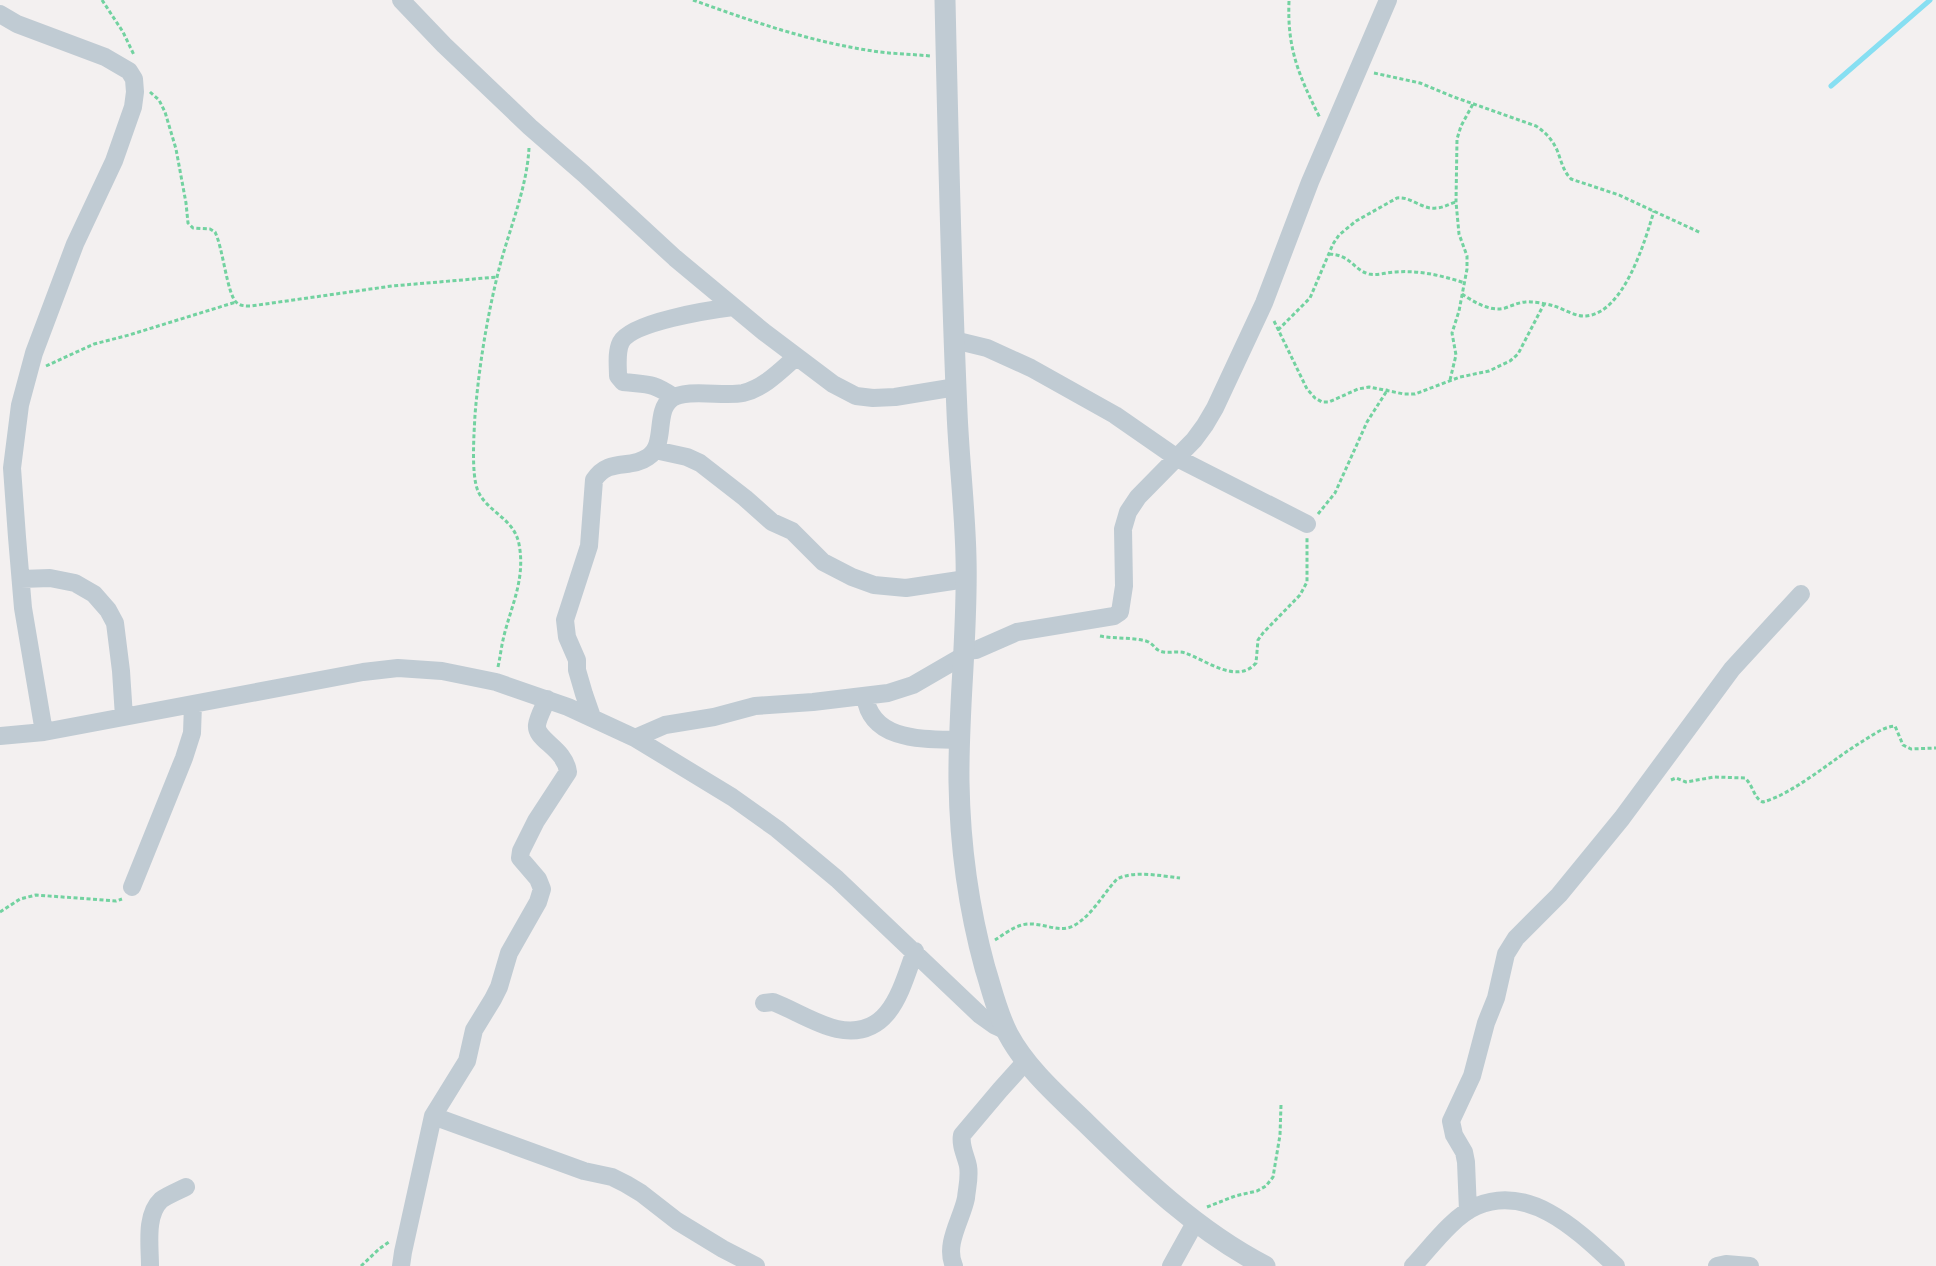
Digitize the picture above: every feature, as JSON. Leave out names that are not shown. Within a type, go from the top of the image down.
[{"type":"street","points":[[401,0],[444,45],[530,127],[675,258],[733,307],[833,384],[856,396],[873,398],[895,397],[956,387]]},
{"type":"street","points":[[945,0],[954,340],[966,579],[959,780],[965,882],[980,950],[996,1004],[1007,1031],[1026,1061],[1120,1156],[1192,1219],[1226,1243],[1265,1266]]},
{"type":"street","points":[[635,738],[666,725],[755,706],[888,693],[913,685],[963,654],[1017,632],[1118,615],[1122,608],[1124,586],[1123,529],[1128,512],[1138,497],[1177,458],[1206,425],[1264,303],[1285,244],[1388,0]]},
{"type":"street","points":[[0,14],[18,24],[105,57],[129,71],[134,79],[133,107],[114,161],[76,244],[34,353],[20,405],[12,468],[23,608],[44,732]]},
{"type":"street","points":[[674,397],[649,383],[623,382],[620,380],[618,376],[618,351],[621,342],[633,330],[642,327],[689,314],[733,307]]},
{"type":"street","points":[[954,340],[987,348],[1031,368],[1115,415],[1177,458],[1307,524]]},
{"type":"street","points":[[592,718],[577,670],[576,660],[567,637],[565,620],[589,546],[594,480],[606,468],[617,464],[638,462],[648,458],[655,450],[665,406],[674,397],[744,393],[766,382],[796,357]]},
{"type":"street","points":[[655,450],[680,455],[700,464],[745,498],[772,522],[792,531],[823,562],[852,577],[874,586],[906,588],[966,579]]},
{"type":"street","points":[[21,579],[50,578],[75,583],[94,594],[108,610],[115,623],[122,671],[124,717]]},
{"type":"street","points":[[1468,1211],[1466,1162],[1464,1152],[1454,1135],[1451,1121],[1472,1076],[1484,1030],[1496,998],[1506,954],[1516,938],[1541,915],[1571,882],[1732,669],[1800,594]]},
{"type":"street","points":[[0,736],[44,732],[363,672],[398,668],[442,671],[496,682],[592,718],[635,738],[732,797],[777,829],[837,879],[915,951],[980,1015],[1007,1031]]},
{"type":"street","points":[[865,696],[869,713],[880,726],[895,733],[924,739],[960,740]]},
{"type":"street","points":[[401,1266],[433,1116],[467,1061],[474,1030],[493,1000],[509,954],[538,902],[542,889],[538,879],[520,858],[520,851],[536,821],[568,772],[567,762],[538,733],[537,725],[547,700]]},
{"type":"street","points":[[132,887],[184,758],[192,733],[193,704]]},
{"type":"street","points":[[764,1003],[773,1002],[837,1029],[856,1030],[869,1028],[883,1019],[891,1010],[902,988],[915,951]]},
{"type":"street","points":[[954,1266],[951,1245],[965,1200],[968,1179],[968,1167],[961,1142],[962,1136],[1026,1061]]},
{"type":"street","points":[[433,1116],[584,1171],[612,1177],[642,1192],[677,1221],[723,1249],[756,1266]]},
{"type":"street","points":[[150,1266],[153,1210],[162,1200],[186,1187]]},
{"type":"street","points":[[1413,1266],[1457,1219],[1468,1211],[1491,1201],[1505,1200],[1526,1203],[1547,1211],[1566,1222],[1616,1266]]},
{"type":"street","points":[[1171,1266],[1192,1219]]},
{"type":"street","points":[[1717,1266],[1726,1264],[1750,1266]]},
{"type":"path","points":[[102,0],[123,32],[136,58]]},
{"type":"path","points":[[693,0],[740,17],[810,38],[873,51],[946,58]]},
{"type":"path","points":[[1289,1],[1288,24],[1290,43],[1304,84],[1330,136]]},
{"type":"path","points":[[1359,69],[1420,83],[1536,126],[1547,134],[1571,179],[1599,188],[1701,233]]},
{"type":"path","points":[[134,79],[159,100],[165,112],[176,149],[188,223],[193,228],[210,229],[214,232],[220,247],[231,293],[236,302],[241,305],[251,306],[392,286],[497,278]]},
{"type":"path","points":[[1450,380],[1456,355],[1452,333],[1467,269],[1467,256],[1460,234],[1456,202],[1457,139],[1461,126],[1473,104]]},
{"type":"path","points":[[496,682],[503,639],[517,597],[520,574],[519,544],[513,528],[478,492],[474,459],[476,415],[482,349],[497,278],[528,170],[530,127]]},
{"type":"path","points":[[1278,330],[1310,298],[1333,244],[1345,230],[1384,204],[1397,198],[1404,197],[1430,208],[1456,202]]},
{"type":"path","points":[[1462,294],[1491,308],[1506,308],[1524,302],[1552,305],[1583,316],[1591,315],[1611,304],[1623,289],[1636,264],[1654,211]]},
{"type":"path","points":[[1329,254],[1344,256],[1364,272],[1371,275],[1412,272],[1438,275],[1465,282]]},
{"type":"path","points":[[28,375],[94,344],[236,302]]},
{"type":"path","points":[[1264,303],[1307,389],[1315,398],[1322,402],[1329,402],[1358,389],[1369,387],[1388,389],[1404,394],[1415,394],[1450,380],[1489,371],[1510,361],[1518,354],[1544,304]]},
{"type":"path","points":[[1092,634],[1112,639],[1148,641],[1158,650],[1166,653],[1179,651],[1235,672],[1251,669],[1256,663],[1258,640],[1300,595],[1307,582],[1307,524],[1321,512],[1335,493],[1367,422],[1388,389]]},
{"type":"path","points":[[1642,790],[1676,778],[1686,782],[1708,777],[1741,778],[1748,780],[1758,800],[1763,802],[1790,790],[1857,744],[1888,726],[1895,726],[1903,745],[1911,749],[1936,748]]},
{"type":"path","points":[[980,950],[1021,925],[1036,924],[1064,929],[1075,926],[1091,912],[1117,879],[1123,876],[1158,875],[1180,878]]},
{"type":"path","points":[[0,912],[20,899],[36,895],[116,901],[123,898],[132,887]]},
{"type":"path","points":[[1192,1219],[1221,1201],[1257,1191],[1266,1186],[1273,1177],[1276,1162],[1280,1135],[1281,1105]]},
{"type":"path","points":[[361,1266],[379,1249],[408,1229]]},
{"type":"waterway","points":[[1831,86],[1930,0]]}]
